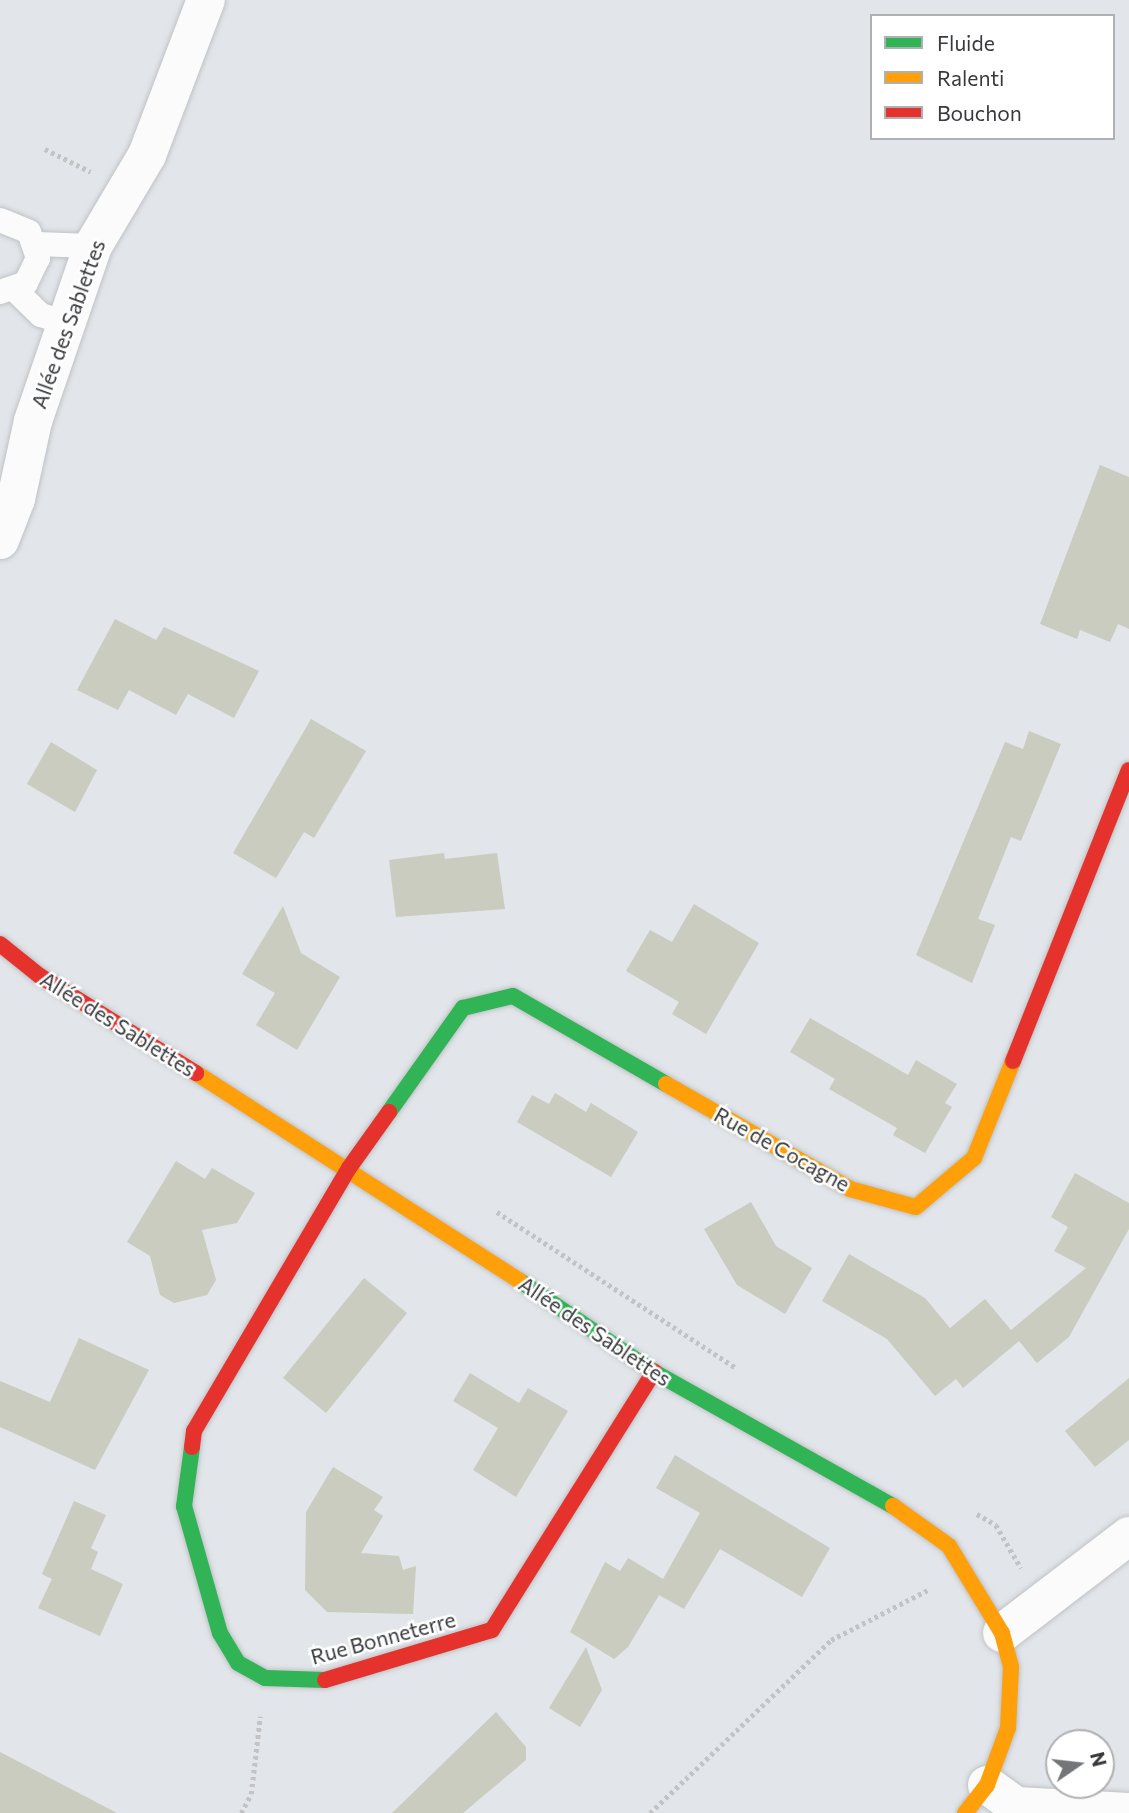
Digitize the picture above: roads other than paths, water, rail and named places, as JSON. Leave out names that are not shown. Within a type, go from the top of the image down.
[{"type":"street","name":"Allée des Sablettes","points":[[0,540],[93,246],[147,155],[206,0]]},
{"type":"street","name":"Rue de Cocagne","points":[[349,1168],[463,1008],[513,996],[850,1189],[916,1207],[974,1158],[1129,770]]},
{"type":"street","name":"Allée des Sablettes","points":[[0,944],[40,976],[349,1168],[654,1372],[921,1522],[949,1546],[971,1575],[1002,1633],[1012,1696],[1008,1728],[976,1799]]},
{"type":"street","name":"Rue Bonneterre","points":[[349,1168],[194,1431],[184,1473],[184,1506],[220,1633],[238,1663],[265,1678],[324,1680],[492,1630],[654,1372]]},
{"type":"street","points":[[1002,1633],[1129,1536]]},
{"type":"street","points":[[976,1799],[1016,1806],[1129,1812]]},
{"type":"lane","points":[[0,220],[17,223],[36,244],[35,272],[7,291],[41,315],[68,324]]},
{"type":"lane","points":[[36,244],[93,246]]}]
